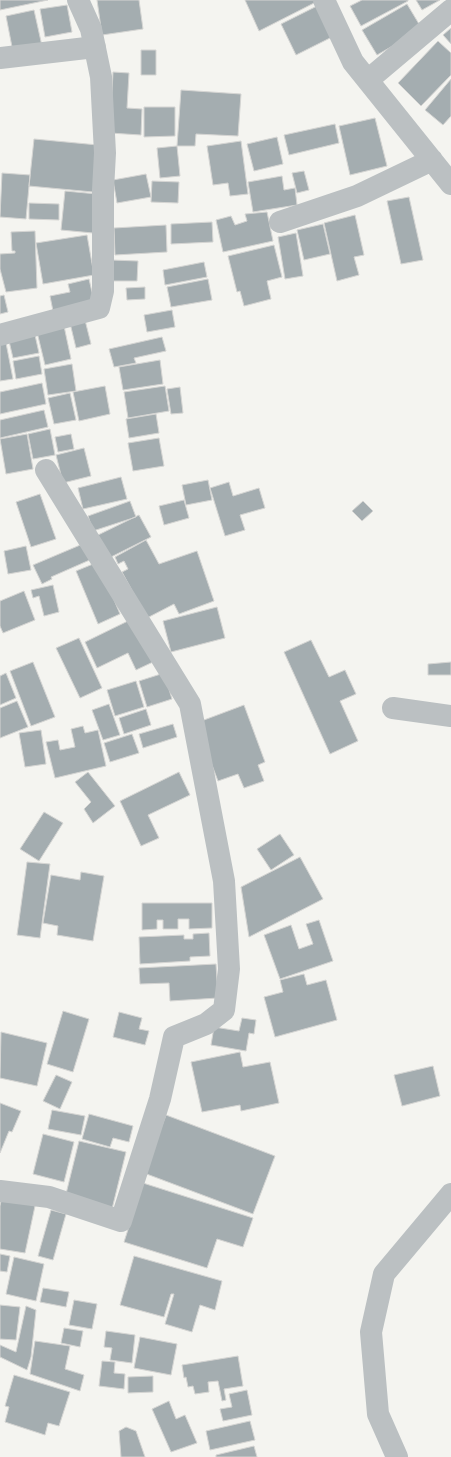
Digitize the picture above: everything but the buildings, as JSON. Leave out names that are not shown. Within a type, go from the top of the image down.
[{"type":"street","points":[[0,335],[99,308],[103,291],[103,190],[105,153],[101,77],[91,29],[78,0]]},
{"type":"street","points":[[324,0],[353,62],[451,184]]},
{"type":"street","points":[[368,80],[451,10]]},
{"type":"street","points":[[0,58],[95,47]]},
{"type":"street","points":[[280,222],[357,196],[432,160]]},
{"type":"street","points":[[0,1191],[50,1197],[121,1221],[160,1098],[174,1037],[206,1024],[224,1010],[229,969],[224,881],[190,704],[46,470]]},
{"type":"street","points":[[393,708],[451,716]]},
{"type":"street","points":[[398,1457],[378,1414],[371,1332],[384,1274],[451,1194]]}]
